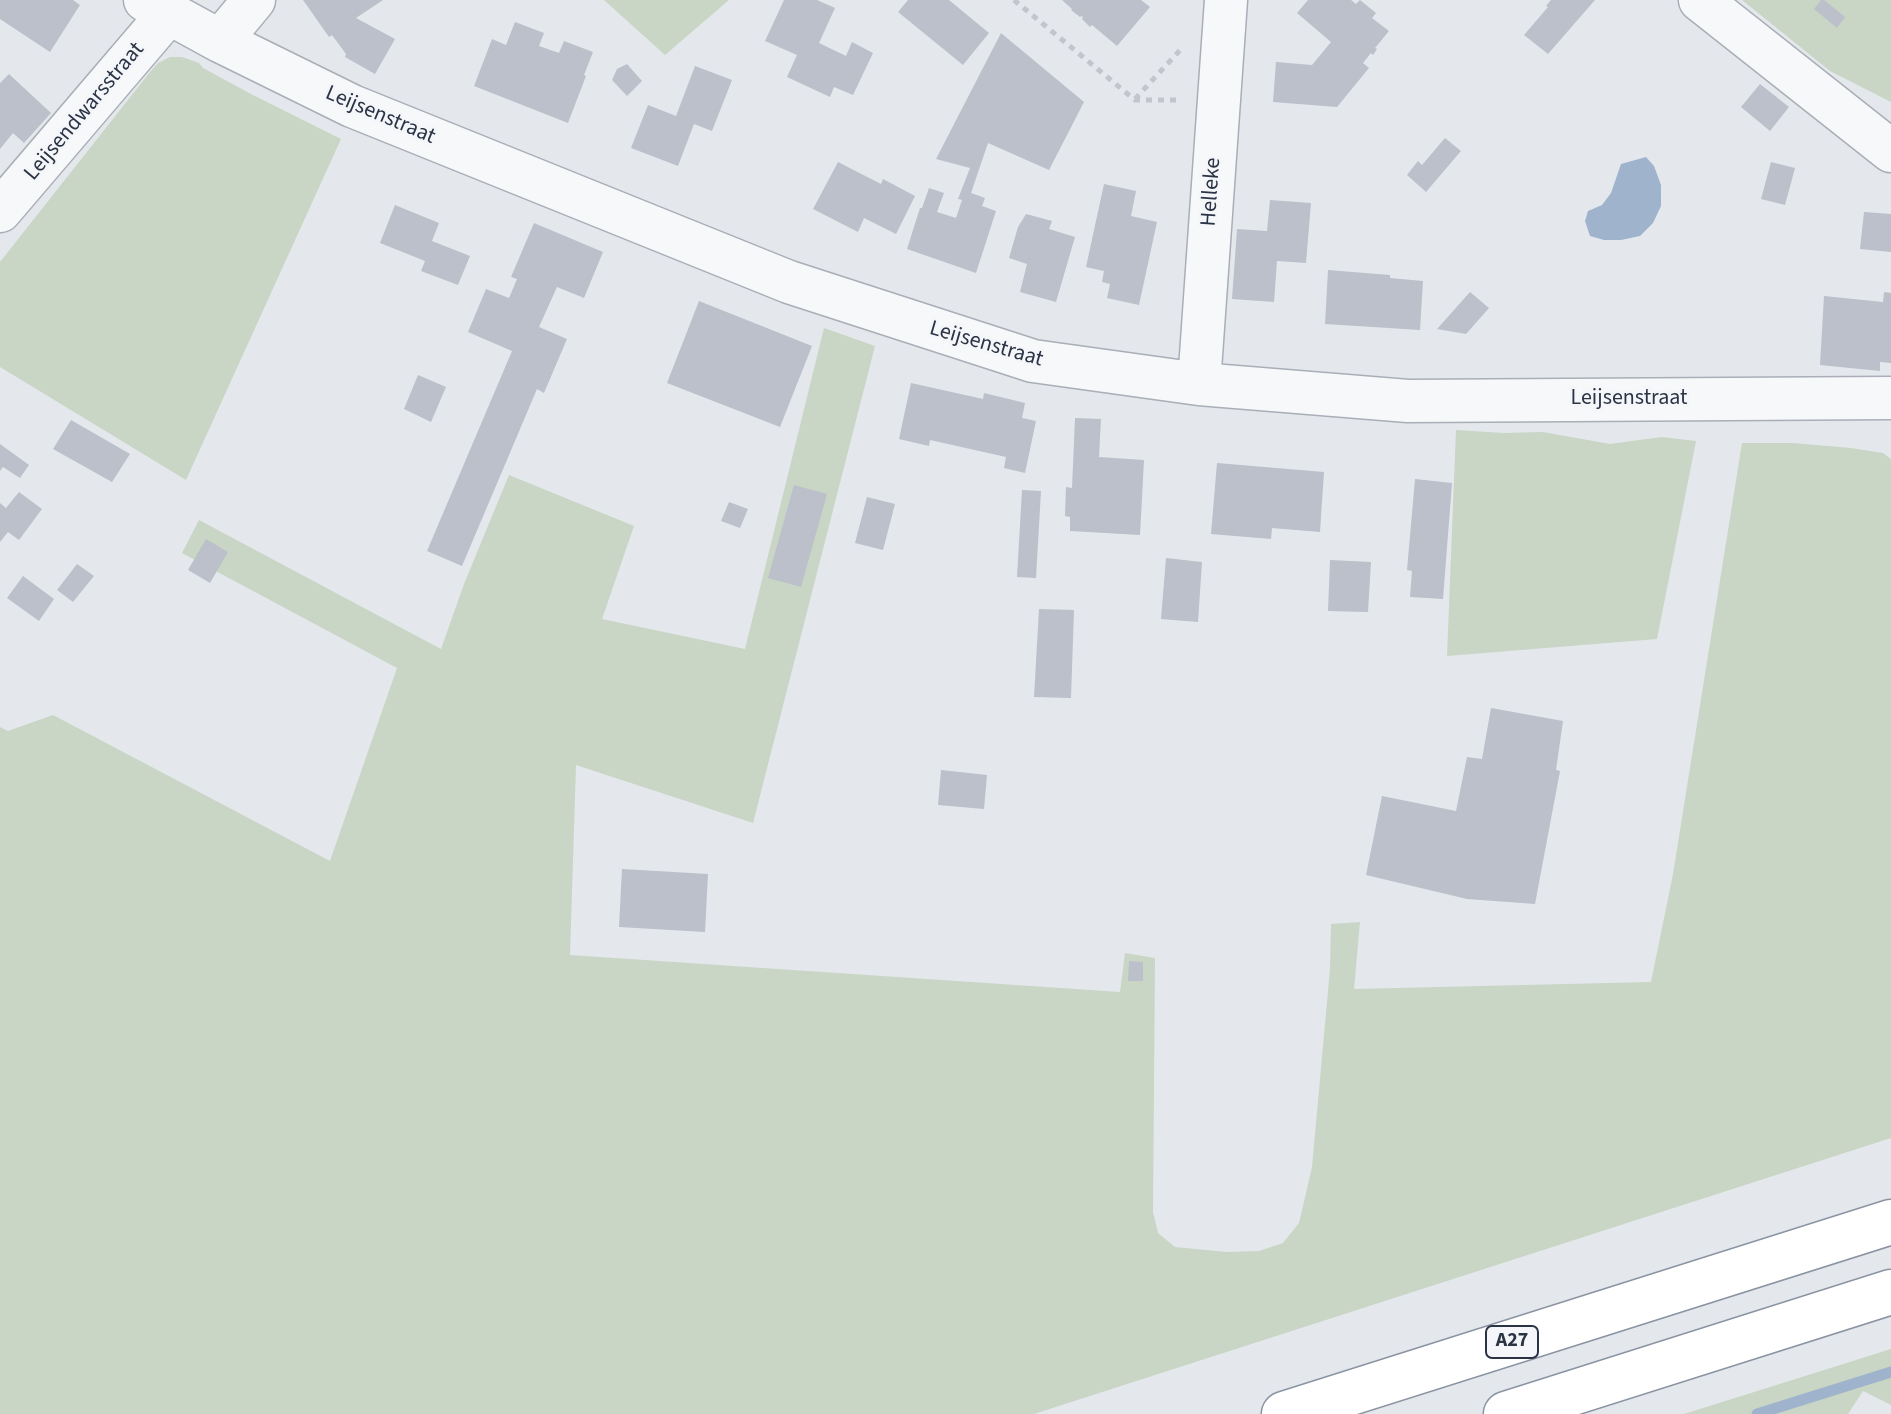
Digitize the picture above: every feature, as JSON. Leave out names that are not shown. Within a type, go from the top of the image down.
[{"type":"highway","name":"A27","points":[[1739,1270],[1891,1198]]},
{"type":"highway","name":"A27","points":[[1284,1414],[1891,1222]]},
{"type":"highway","points":[[1506,1414],[1891,1292]]},
{"type":"street","points":[[220,41],[254,0]]},
{"type":"street","name":"Helleke","points":[[1199,384],[1226,0]]},
{"type":"street","points":[[1700,0],[1891,151]]},
{"type":"street","name":"Leijsenstraat","points":[[157,6],[352,106],[789,282],[1033,361],[1199,384],[1408,401],[1891,398]]},
{"type":"street","name":"Leijsendwarsstraat","points":[[0,211],[157,6]]},
{"type":"path","points":[[1014,0],[1135,100],[1219,101]]},
{"type":"green space","points":[[604,0],[729,0],[665,55]]},
{"type":"green space","points":[[1742,0],[1891,0],[1891,102],[1830,71]]},
{"type":"green space","points":[[170,57],[182,57],[199,63],[251,94],[341,139],[186,480],[0,367],[0,262],[150,72]]},
{"type":"green space","points":[[824,328],[875,346],[753,823],[576,765],[570,955],[1120,992],[1125,953],[1155,958],[1153,1212],[1158,1233],[1175,1247],[1227,1252],[1259,1251],[1283,1243],[1299,1223],[1312,1167],[1330,969],[1331,924],[1360,922],[1354,989],[1651,982],[1673,874],[1742,443],[1851,448],[1883,453],[1891,459],[1891,1138],[1034,1414],[0,1414],[0,727],[8,731],[53,715],[330,861],[397,668],[182,553],[199,520],[441,649],[509,475],[634,526],[602,619],[745,649]]},
{"type":"green space","points":[[1456,430],[1543,432],[1610,444],[1661,437],[1696,441],[1657,639],[1447,656]]},
{"type":"green space","points":[[1891,1349],[1891,1405],[1863,1391],[1848,1414],[1684,1414]]},
{"type":"water","points":[[1646,157],[1654,166],[1661,185],[1661,206],[1653,223],[1640,236],[1621,240],[1590,236],[1585,221],[1588,211],[1602,205],[1611,193],[1621,164]]},
{"type":"building","points":[[0,0],[73,0],[80,5],[50,52],[0,19]]},
{"type":"building","points":[[303,0],[383,0],[356,18],[395,39],[375,74],[345,57],[332,35],[329,37]]},
{"type":"building","points":[[784,0],[817,0],[835,8],[819,43],[846,56],[852,42],[873,53],[853,95],[834,87],[830,97],[787,77],[797,55],[765,41]]},
{"type":"building","points":[[908,0],[949,0],[989,33],[963,65],[898,12]]},
{"type":"building","points":[[1062,0],[1141,0],[1150,7],[1117,46],[1092,25],[1090,27]]},
{"type":"building","points":[[1308,0],[1351,0],[1356,4],[1360,0],[1376,13],[1372,18],[1389,31],[1373,55],[1371,53],[1363,63],[1369,68],[1337,107],[1273,102],[1276,62],[1312,65],[1331,42],[1297,13]]},
{"type":"building","points":[[1551,0],[1595,0],[1548,54],[1524,35]]},
{"type":"building","points":[[1821,0],[1845,17],[1837,28],[1814,9]]},
{"type":"building","points":[[515,22],[544,33],[539,46],[559,53],[564,41],[593,52],[568,123],[474,86],[492,39],[506,45]]},
{"type":"building","points":[[1001,33],[1084,102],[1049,170],[988,143],[971,193],[985,198],[982,206],[996,211],[976,273],[907,249],[929,188],[944,193],[937,212],[956,218],[962,200],[958,199],[970,168],[936,159]]},
{"type":"building","points":[[627,64],[642,81],[627,96],[612,80],[617,69]]},
{"type":"building","points":[[695,66],[732,80],[712,131],[694,124],[678,166],[631,148],[648,105],[676,116]]},
{"type":"building","points":[[9,74],[51,113],[24,143],[13,133],[0,149],[0,83]]},
{"type":"building","points":[[1760,84],[1789,107],[1770,131],[1741,107]]},
{"type":"building","points":[[1445,138],[1461,151],[1426,192],[1407,175],[1418,161],[1422,165]]},
{"type":"building","points":[[838,162],[881,184],[883,179],[915,196],[896,234],[864,218],[858,232],[813,209]]},
{"type":"building","points":[[1771,162],[1795,168],[1785,205],[1761,199]]},
{"type":"building","points":[[1104,184],[1136,191],[1131,216],[1157,222],[1139,305],[1107,298],[1110,284],[1102,282],[1104,271],[1086,267]]},
{"type":"building","points":[[1270,200],[1311,203],[1306,263],[1277,261],[1274,302],[1232,299],[1237,229],[1267,231]]},
{"type":"building","points":[[395,205],[439,223],[432,241],[470,256],[458,285],[421,271],[425,261],[380,243]]},
{"type":"building","points":[[1864,212],[1891,214],[1891,252],[1860,249]]},
{"type":"building","points":[[1026,214],[1052,221],[1049,229],[1075,237],[1056,302],[1020,292],[1027,264],[1009,258],[1018,227]]},
{"type":"building","points":[[534,223],[603,252],[584,298],[557,287],[539,327],[567,339],[544,393],[537,389],[462,566],[427,551],[512,351],[468,332],[486,289],[509,298],[517,279],[511,277]]},
{"type":"building","points":[[1328,270],[1423,281],[1420,330],[1325,324]]},
{"type":"building","points":[[1470,292],[1489,308],[1466,334],[1437,329]]},
{"type":"building","points":[[1884,292],[1891,293],[1891,363],[1880,362],[1880,371],[1820,365],[1824,296],[1883,302]]},
{"type":"building","points":[[699,301],[812,346],[780,427],[667,383]]},
{"type":"building","points":[[418,375],[446,387],[431,422],[404,409]]},
{"type":"building","points":[[911,383],[983,399],[984,393],[1025,403],[1022,418],[1036,421],[1025,473],[1004,468],[1006,457],[930,440],[929,446],[899,439]]},
{"type":"building","points":[[1075,418],[1101,419],[1099,457],[1144,460],[1140,535],[1070,531],[1070,517],[1065,516],[1066,487],[1072,488]]},
{"type":"building","points":[[71,420],[130,454],[112,482],[53,449]]},
{"type":"building","points":[[0,444],[29,465],[20,478],[3,467],[0,471]]},
{"type":"building","points":[[1217,463],[1324,472],[1320,532],[1272,528],[1271,539],[1211,534]]},
{"type":"building","points":[[1415,479],[1452,483],[1443,599],[1410,597],[1412,571],[1407,570]]},
{"type":"building","points":[[794,485],[827,494],[801,587],[768,578]]},
{"type":"building","points":[[1022,490],[1041,491],[1036,578],[1017,577]]},
{"type":"building","points":[[19,492],[42,509],[19,540],[8,532],[0,542],[0,503],[6,508]]},
{"type":"building","points":[[867,497],[895,504],[883,550],[855,543]]},
{"type":"building","points":[[729,502],[748,509],[740,528],[721,521]]},
{"type":"building","points":[[206,539],[228,552],[210,583],[188,570]]},
{"type":"building","points":[[1166,558],[1202,562],[1198,622],[1161,619]]},
{"type":"building","points":[[1330,560],[1371,562],[1368,612],[1328,611]]},
{"type":"building","points":[[77,564],[94,576],[73,602],[57,590]]},
{"type":"building","points":[[23,576],[54,599],[39,621],[7,598]]},
{"type":"building","points":[[1039,609],[1074,610],[1071,698],[1034,697]]},
{"type":"building","points":[[1491,708],[1563,721],[1556,770],[1560,771],[1535,904],[1467,899],[1366,875],[1382,796],[1456,811],[1467,757],[1482,759]]},
{"type":"building","points":[[941,770],[987,775],[984,809],[938,805]]},
{"type":"building","points":[[622,869],[708,874],[705,932],[619,927]]},
{"type":"building","points":[[1129,961],[1143,962],[1143,981],[1128,981]]},
{"type":"waterway","points":[[1757,1414],[1891,1372]]}]
